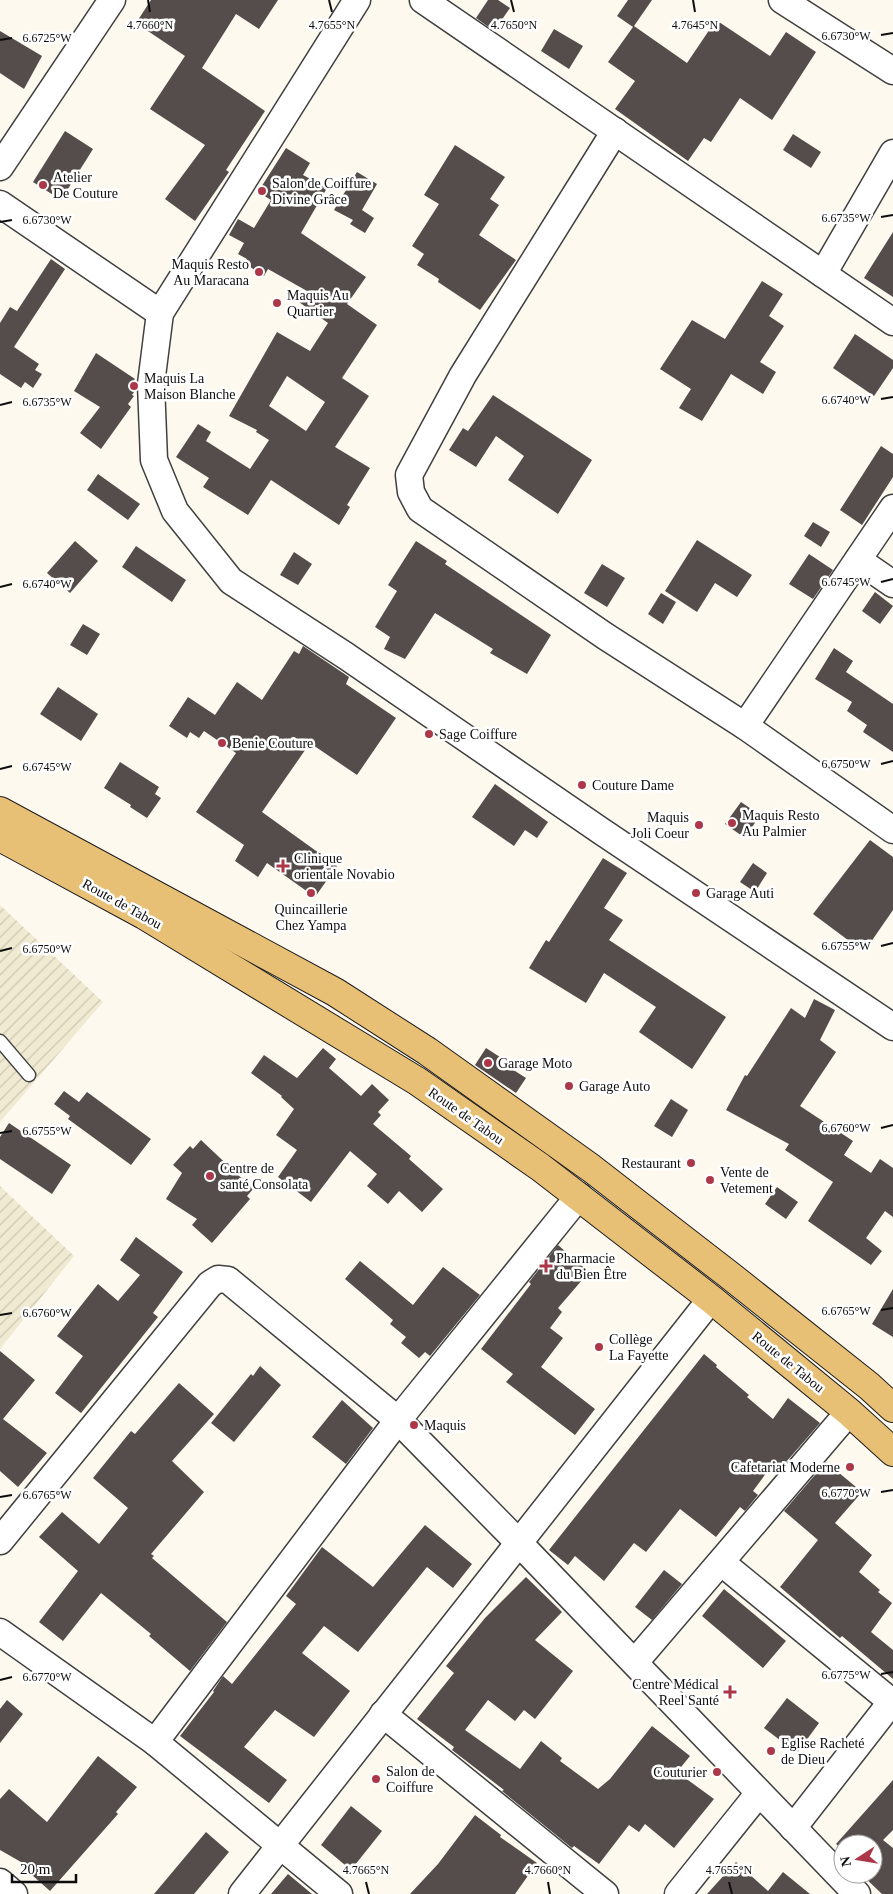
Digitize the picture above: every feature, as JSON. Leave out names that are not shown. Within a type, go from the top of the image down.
[{"type":"main road","name":"Route de Tabou","points":[[0,811],[336,992],[427,1051],[592,1168],[728,1274],[893,1408]]},
{"type":"main road","name":"Route de Tabou","points":[[0,837],[144,915],[417,1081],[579,1196],[711,1299],[849,1412],[893,1452]]},
{"type":"street","points":[[0,167],[112,0]]},
{"type":"street","points":[[358,0],[160,313],[151,384],[154,460],[175,511],[231,581],[346,656],[600,831],[893,1027]]},
{"type":"street","points":[[423,0],[893,322]]},
{"type":"street","points":[[782,0],[893,71]]},
{"type":"street","points":[[615,131],[463,375],[409,475],[411,492],[420,509],[606,636],[746,726],[893,830]]},
{"type":"street","points":[[823,274],[893,153]]},
{"type":"street","points":[[0,204],[160,313]]},
{"type":"street","points":[[746,726],[893,508]]},
{"type":"street","points":[[858,560],[893,584]]},
{"type":"street","points":[[155,1742],[398,1420],[579,1196]]},
{"type":"street","points":[[0,1541],[210,1284],[218,1279],[228,1280],[398,1420],[635,1662],[857,1894]]},
{"type":"street","points":[[242,1894],[711,1299]]},
{"type":"street","points":[[635,1662],[849,1412]]},
{"type":"street","points":[[722,1562],[892,1702],[793,1828]]},
{"type":"street","points":[[0,1632],[155,1742],[339,1894]]},
{"type":"street","points":[[384,1714],[605,1894]]},
{"type":"street","points":[[678,1894],[759,1792]]},
{"type":"street","points":[[0,1882],[14,1894]]},
{"type":"lane","points":[[0,1041],[29,1075]]},
{"type":"shaded area","points":[[0,905],[103,1002],[0,1122]]},
{"type":"shaded area","points":[[0,1186],[74,1256],[0,1349]]},
{"type":"building","points":[[151,0],[278,0],[259,29],[236,14],[202,68],[265,111],[226,170],[229,172],[195,221],[165,199],[205,145],[150,109],[185,56],[136,23]]},
{"type":"building","points":[[488,0],[498,0],[510,8],[494,31],[476,18]]},
{"type":"building","points":[[628,0],[652,0],[634,26],[687,63],[716,20],[770,56],[786,32],[816,52],[772,120],[740,98],[711,142],[704,138],[688,161],[615,109],[635,81],[608,62],[633,27],[617,16]]},
{"type":"building","points":[[554,29],[583,46],[569,69],[541,51]]},
{"type":"building","points":[[0,31],[42,56],[24,89],[0,73]]},
{"type":"building","points":[[65,131],[93,149],[61,200],[33,182]]},
{"type":"building","points":[[793,134],[821,152],[811,168],[783,150]]},
{"type":"building","points":[[455,145],[505,177],[490,199],[499,205],[479,235],[516,260],[480,310],[438,282],[439,279],[417,265],[424,254],[412,246],[439,204],[424,195]]},
{"type":"building","points":[[286,148],[310,163],[303,175],[327,188],[301,233],[366,277],[347,304],[377,325],[342,378],[369,396],[335,447],[370,468],[347,505],[350,507],[339,525],[271,480],[248,515],[203,487],[209,478],[176,457],[198,424],[211,432],[206,441],[250,469],[269,440],[256,432],[257,430],[229,416],[277,332],[310,351],[328,323],[299,302],[307,291],[268,269],[264,276],[244,263],[247,259],[238,254],[244,243],[229,235],[238,219],[254,228],[271,200],[258,192]],"holes":[[[287,376],[325,402],[306,431],[269,406]]]},
{"type":"building","points":[[357,172],[377,184],[362,210],[374,218],[365,233],[350,224],[353,220],[334,210]]},
{"type":"building","points":[[893,232],[893,297],[864,278]]},
{"type":"building","points":[[51,259],[65,269],[14,347],[39,364],[35,370],[42,374],[33,388],[25,382],[21,388],[0,374],[0,323],[10,307],[17,311]]},
{"type":"building","points":[[762,281],[783,294],[769,316],[784,326],[760,362],[776,372],[763,394],[731,374],[702,421],[679,408],[691,389],[660,369],[692,320],[725,339]]},
{"type":"building","points":[[855,334],[893,360],[893,368],[874,396],[833,368]]},
{"type":"building","points":[[96,353],[135,379],[133,381],[136,383],[136,389],[132,395],[134,396],[128,404],[131,407],[101,449],[80,433],[100,407],[74,391]]},
{"type":"building","points":[[493,395],[592,460],[558,514],[508,480],[524,456],[496,436],[476,467],[449,450],[463,428],[468,431]]},
{"type":"building","points":[[881,446],[893,454],[893,477],[862,525],[840,510]]},
{"type":"building","points":[[98,474],[140,504],[128,520],[87,490]]},
{"type":"building","points":[[813,522],[830,532],[821,547],[804,536]]},
{"type":"building","points":[[697,540],[752,575],[737,597],[715,583],[697,612],[665,591]]},
{"type":"building","points":[[75,541],[98,561],[70,593],[47,573]]},
{"type":"building","points":[[416,541],[447,561],[445,564],[551,635],[527,674],[490,653],[493,649],[435,613],[405,659],[384,649],[390,637],[375,627],[397,591],[388,585]]},
{"type":"building","points":[[136,546],[186,580],[172,602],[122,567]]},
{"type":"building","points":[[294,552],[312,564],[298,585],[280,575]]},
{"type":"building","points":[[809,554],[833,570],[813,599],[789,584]]},
{"type":"building","points":[[602,564],[625,578],[607,607],[584,593]]},
{"type":"building","points":[[875,592],[893,606],[880,624],[862,611]]},
{"type":"building","points":[[661,593],[676,602],[663,624],[648,614]]},
{"type":"building","points":[[83,624],[100,634],[87,655],[70,645]]},
{"type":"building","points":[[303,646],[349,677],[346,684],[396,718],[357,775],[310,743],[262,812],[337,866],[315,897],[267,863],[258,877],[235,861],[244,845],[196,812],[236,753],[204,731],[199,738],[190,732],[187,738],[169,726],[188,697],[215,715],[237,682],[262,700],[294,651],[299,654]]},
{"type":"building","points":[[834,648],[853,661],[846,672],[893,704],[893,752],[863,732],[867,725],[847,711],[852,702],[815,679]]},
{"type":"building","points":[[58,687],[98,714],[81,741],[40,714]]},
{"type":"building","points":[[120,762],[159,787],[155,794],[161,798],[147,818],[130,807],[131,805],[104,788]]},
{"type":"building","points":[[495,784],[548,822],[537,838],[525,830],[514,846],[472,817]]},
{"type":"building","points":[[741,802],[760,815],[745,838],[725,824]]},
{"type":"building","points":[[870,840],[893,857],[893,910],[864,952],[813,914]]},
{"type":"building","points":[[603,858],[627,873],[604,908],[623,920],[609,940],[726,1017],[692,1069],[639,1032],[656,1007],[604,973],[586,1003],[529,968],[546,940],[549,942]]},
{"type":"building","points":[[753,863],[767,873],[755,892],[740,882]]},
{"type":"building","points":[[814,999],[835,1010],[820,1040],[836,1052],[800,1106],[853,1141],[844,1155],[871,1173],[880,1159],[893,1168],[893,1217],[885,1211],[866,1238],[882,1251],[871,1265],[808,1221],[833,1182],[785,1150],[789,1144],[726,1110],[745,1075],[747,1076],[791,1008],[805,1018]]},
{"type":"building","points":[[323,1048],[336,1059],[329,1068],[361,1096],[372,1084],[389,1100],[378,1112],[381,1115],[373,1124],[411,1156],[409,1159],[443,1189],[422,1212],[399,1191],[388,1204],[367,1186],[377,1174],[350,1151],[311,1202],[278,1177],[297,1150],[276,1135],[294,1109],[282,1096],[251,1073],[264,1055],[297,1078]]},
{"type":"building","points":[[486,1048],[503,1059],[501,1062],[526,1078],[516,1093],[475,1065]]},
{"type":"building","points":[[64,1091],[79,1102],[87,1092],[151,1139],[131,1165],[68,1119],[70,1116],[54,1104]]},
{"type":"building","points":[[671,1099],[688,1110],[672,1137],[654,1126]]},
{"type":"building","points":[[9,1123],[71,1165],[52,1194],[0,1159],[0,1137]]},
{"type":"building","points":[[201,1140],[253,1189],[247,1196],[250,1199],[212,1243],[192,1225],[197,1219],[166,1199],[182,1173],[173,1165],[190,1146],[193,1149]]},
{"type":"building","points":[[777,1187],[798,1202],[786,1219],[765,1204]]},
{"type":"building","points":[[136,1237],[183,1272],[153,1313],[158,1317],[81,1413],[55,1393],[83,1356],[57,1336],[98,1284],[118,1301],[140,1275],[120,1260]]},
{"type":"building","points":[[558,1245],[589,1272],[558,1308],[562,1312],[550,1328],[563,1338],[541,1367],[595,1409],[575,1435],[506,1382],[513,1374],[481,1349],[531,1284],[529,1282]]},
{"type":"building","points":[[360,1261],[413,1305],[443,1267],[480,1295],[430,1356],[425,1352],[419,1358],[401,1343],[406,1337],[390,1324],[393,1320],[345,1279]]},
{"type":"building","points":[[893,1289],[893,1337],[872,1324]]},
{"type":"building","points":[[0,1351],[35,1380],[3,1419],[47,1453],[18,1487],[0,1471]]},
{"type":"building","points":[[704,1354],[717,1365],[716,1367],[749,1395],[747,1397],[773,1419],[788,1398],[820,1423],[780,1469],[773,1464],[753,1491],[758,1495],[745,1511],[740,1507],[716,1537],[680,1509],[646,1552],[634,1543],[604,1581],[575,1556],[568,1565],[549,1550]]},
{"type":"building","points":[[260,1366],[281,1385],[234,1442],[211,1423],[251,1374],[253,1376]]},
{"type":"building","points":[[179,1383],[214,1414],[172,1461],[204,1492],[151,1554],[154,1556],[152,1558],[227,1622],[190,1671],[149,1636],[151,1634],[101,1593],[63,1641],[39,1622],[78,1571],[39,1537],[62,1512],[99,1544],[128,1508],[93,1478],[131,1431],[135,1434]]},
{"type":"building","points":[[342,1400],[373,1428],[346,1464],[312,1437]]},
{"type":"building","points":[[826,1462],[862,1492],[835,1523],[872,1555],[859,1572],[880,1590],[878,1592],[892,1603],[871,1632],[893,1650],[893,1679],[842,1636],[840,1638],[780,1587],[818,1540],[784,1511]]},
{"type":"building","points":[[425,1525],[472,1564],[453,1588],[427,1567],[358,1652],[324,1626],[302,1653],[350,1691],[314,1737],[275,1710],[244,1747],[287,1780],[269,1803],[180,1736],[214,1692],[223,1676],[232,1684],[296,1604],[286,1596],[322,1547],[373,1587]]},
{"type":"building","points":[[664,1570],[682,1584],[652,1620],[635,1607]]},
{"type":"building","points":[[526,1577],[562,1612],[535,1640],[573,1671],[535,1719],[524,1710],[515,1721],[488,1700],[465,1730],[520,1769],[541,1741],[562,1758],[560,1761],[598,1789],[610,1779],[652,1726],[690,1756],[677,1772],[714,1799],[674,1848],[645,1824],[639,1832],[629,1825],[599,1864],[574,1846],[572,1848],[502,1791],[504,1790],[452,1750],[454,1747],[417,1719],[454,1673],[446,1666],[485,1618]]},
{"type":"building","name":"Centre Médical Reel Santé","points":[[724,1589],[786,1641],[763,1668],[702,1616]]},
{"type":"building","points":[[787,1698],[819,1723],[797,1753],[764,1728]]},
{"type":"building","points":[[7,1700],[23,1714],[0,1743],[0,1709]]},
{"type":"building","points":[[98,1756],[137,1787],[116,1812],[118,1814],[50,1891],[32,1875],[35,1870],[0,1850],[0,1799],[9,1789],[47,1822]]},
{"type":"building","points":[[893,1780],[893,1830],[883,1840],[883,1834],[845,1834]]},
{"type":"building","points":[[351,1806],[382,1831],[351,1870],[321,1845]]},
{"type":"building","points":[[475,1815],[501,1835],[500,1837],[537,1863],[515,1894],[410,1894],[438,1864]]},
{"type":"building","points":[[206,1832],[229,1852],[194,1894],[154,1894]]},
{"type":"building","points":[[883,1840],[893,1848],[893,1894],[882,1894],[872,1884],[883,1884]]},
{"type":"building","points":[[736,1862],[768,1891],[783,1872],[810,1894],[707,1894]]},
{"type":"building","points":[[288,1874],[312,1894],[271,1894]]},
{"type":"place","name":"Atelier De Couture","points":[[43,185]]},
{"type":"place","name":"Salon de Coiffure Divine Grâce","points":[[262,191]]},
{"type":"place","name":"Maquis Resto Au Maracana","points":[[259,272]]},
{"type":"place","name":"Maquis Au Quartier","points":[[277,303]]},
{"type":"place","name":"Maquis La Maison Blanche","points":[[134,386]]},
{"type":"place","name":"Sage Coiffure","points":[[429,734]]},
{"type":"place","name":"Benie Couture","points":[[222,743]]},
{"type":"place","name":"Couture Dame","points":[[582,785]]},
{"type":"place","name":"Maquis Resto Au Palmier","points":[[732,823]]},
{"type":"place","name":"Maquis Joli Coeur","points":[[699,825]]},
{"type":"place","name":"Clinique orientale Novabio","points":[[283,866]]},
{"type":"place","name":"Quincaillerie Chez Yampa","points":[[311,893]]},
{"type":"place","name":"Garage Auti","points":[[696,893]]},
{"type":"place","name":"Garage Moto","points":[[488,1063]]},
{"type":"place","name":"Garage Auto","points":[[569,1086]]},
{"type":"place","name":"Restaurant","points":[[691,1163]]},
{"type":"place","name":"Centre de santé Consolata","points":[[210,1176]]},
{"type":"place","name":"Vente de Vetement","points":[[710,1180]]},
{"type":"place","name":"Pharmacie du Bien Être","points":[[546,1266]]},
{"type":"place","name":"Collège La Fayette","points":[[599,1347]]},
{"type":"place","name":"Maquis","points":[[414,1425]]},
{"type":"place","name":"Cafetariat Moderne","points":[[850,1467]]},
{"type":"place","name":"Centre Médical Reel Santé","points":[[730,1692]]},
{"type":"place","name":"Eglise Racheté de Dieu","points":[[771,1751]]},
{"type":"place","name":"Couturier","points":[[717,1772]]},
{"type":"place","name":"Salon de Coiffure","points":[[376,1779]]}]
